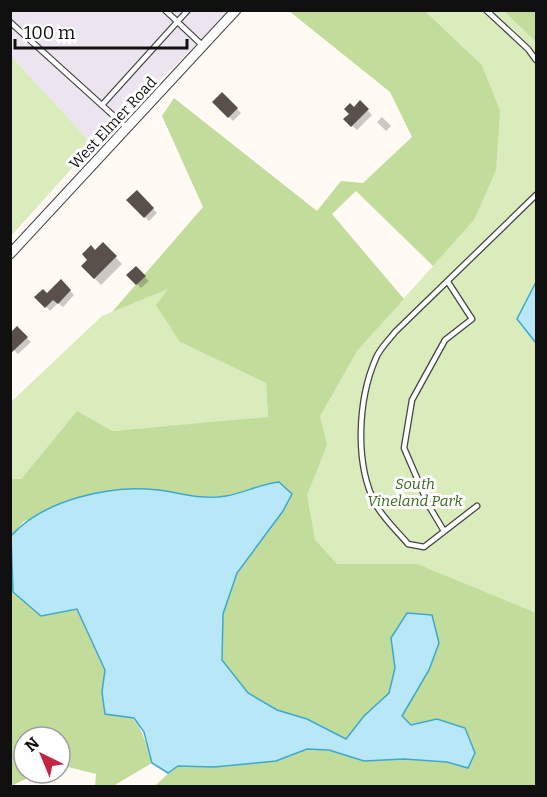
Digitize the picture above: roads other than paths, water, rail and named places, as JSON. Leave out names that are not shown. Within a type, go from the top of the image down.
[{"type":"street","name":"West Elmer Road","points":[[10,254],[236,10]]},
{"type":"lane","points":[[165,10],[203,46]]},
{"type":"lane","points":[[102,105],[188,10]]},
{"type":"lane","points":[[486,10],[537,60]]},
{"type":"lane","points":[[10,22],[128,129]]},
{"type":"lane","points":[[477,506],[424,547],[408,544],[376,504],[364,465],[361,424],[365,391],[377,355],[395,332],[537,195]]},
{"type":"lane","points":[[444,531],[429,506],[404,448],[412,399],[445,340],[472,319],[448,282]]},
{"type":"water","points":[[536,282],[536,343],[517,319]]},
{"type":"water","points":[[279,482],[292,494],[283,511],[237,573],[223,614],[222,660],[248,693],[277,710],[307,719],[346,739],[364,716],[389,693],[395,668],[391,638],[407,613],[432,615],[439,643],[429,670],[402,716],[411,725],[437,719],[465,728],[475,753],[468,768],[447,762],[404,759],[364,761],[329,750],[307,749],[276,761],[214,767],[178,766],[168,773],[152,763],[144,732],[134,718],[105,714],[102,692],[105,670],[77,609],[41,616],[13,592],[11,536],[25,523],[59,504],[99,492],[140,489],[216,497],[233,495]]},
{"type":"park label","name":"South Vineland Park","points":[[415,492]]}]
